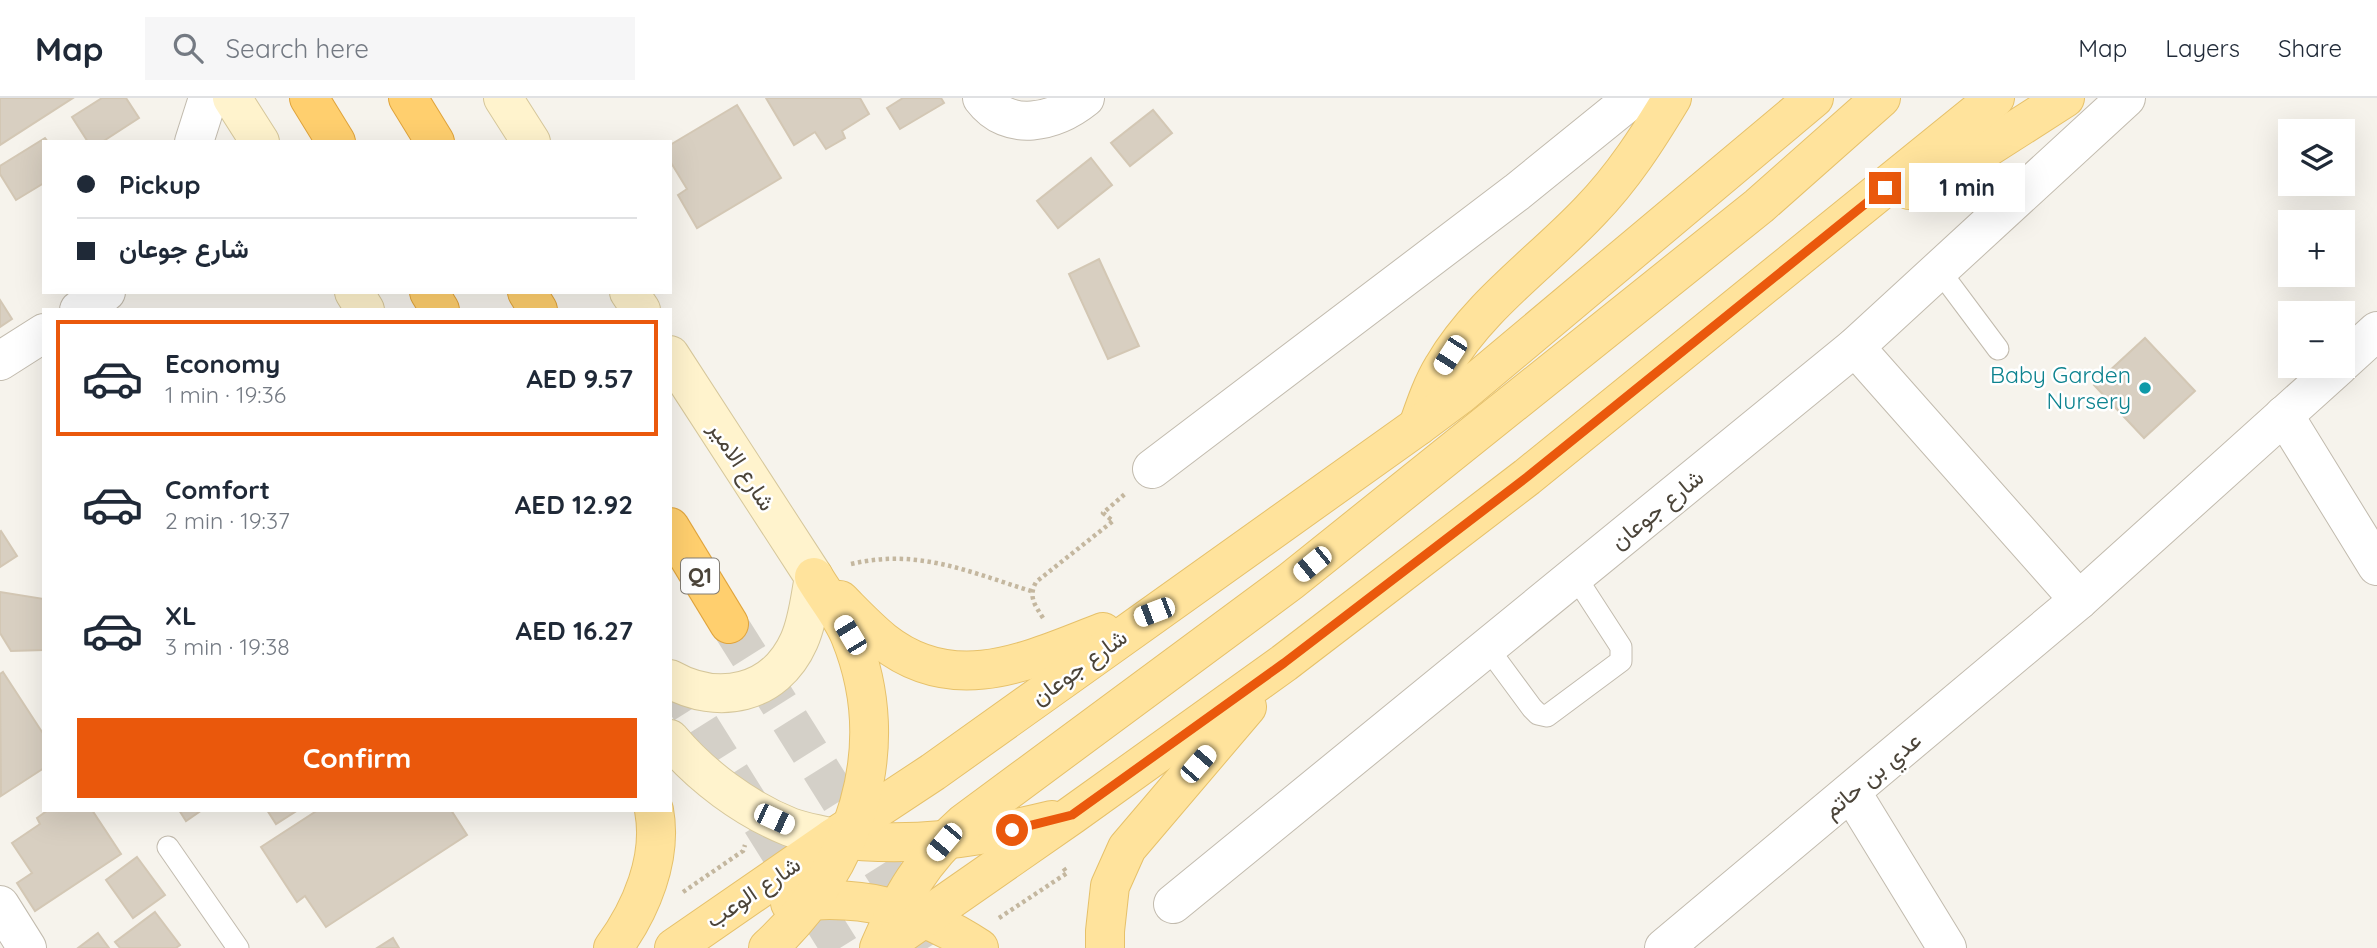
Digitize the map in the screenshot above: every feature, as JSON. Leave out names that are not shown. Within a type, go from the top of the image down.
[{"type":"highway","points":[[309,98],[335,140]]},
{"type":"highway","points":[[408,98],[434,140]]},
{"type":"highway","name":"Q1","points":[[672,530],[729,624]]},
{"type":"main road","points":[[232,98],[259,140]]},
{"type":"main road","points":[[503,98],[530,140]]},
{"type":"main road","points":[[1418,426],[1442,368],[1459,342],[1486,311],[1593,208],[1636,155],[1672,98]]},
{"type":"main road","name":"شارع جوعان","points":[[845,833],[1461,394],[1814,98]]},
{"type":"main road","points":[[911,913],[917,874],[964,823],[1291,580],[1759,206],[1881,98]]},
{"type":"main road","points":[[880,948],[911,913],[1072,815],[1284,663],[1527,477],[1995,98]]},
{"type":"main road","points":[[1847,219],[1976,155],[2065,98]]},
{"type":"main road","name":"شارع الامير","points":[[672,358],[814,576]]},
{"type":"main road","points":[[814,576],[884,642],[930,666],[963,671],[1003,668],[1041,657],[1154,612]]},
{"type":"main road","points":[[672,680],[694,691],[719,695],[745,691],[768,680],[787,662],[800,640],[814,576]]},
{"type":"main road","points":[[768,948],[829,873],[866,772],[869,719],[865,690],[850,635],[814,576]]},
{"type":"main road","points":[[1105,948],[1110,886],[1128,848],[1284,663]]},
{"type":"main road","points":[[672,741],[694,764],[757,811],[791,827],[845,833],[895,844],[944,842],[991,835],[1072,815]]},
{"type":"main road","points":[[613,948],[635,915],[647,887],[655,849],[654,812]]},
{"type":"main road","name":"شارع الوعب","points":[[680,944],[845,833]]},
{"type":"main road","points":[[680,944],[736,916],[769,906],[809,900],[853,902],[911,913],[979,948]]},
{"type":"street","points":[[195,140],[208,98]]},
{"type":"street","points":[[982,98],[988,106],[1011,118],[1042,121],[1071,109],[1085,98]]},
{"type":"street","points":[[1152,469],[1517,191],[1633,98]]},
{"type":"street","name":"شارع جوعان","points":[[1173,904],[1855,347],[2126,98]]},
{"type":"street","points":[[82,308],[103,294]]},
{"type":"street","points":[[2355,351],[2377,331]]},
{"type":"street","points":[[0,361],[42,334]]},
{"type":"street","points":[[1855,347],[2080,600]]},
{"type":"street","name":"عدي بن حاتم","points":[[1664,948],[2080,600],[2326,378]]},
{"type":"street","points":[[2284,415],[2377,566]]},
{"type":"street","points":[[1852,793],[1947,948]]},
{"type":"street","points":[[0,905],[27,948]]},
{"type":"lane","points":[[1939,270],[1998,349]]},
{"type":"lane","points":[[1487,647],[1532,708],[1538,714],[1547,716],[1621,661],[1621,647],[1575,576]]},
{"type":"lane","points":[[168,847],[238,948]]},
{"type":"path","points":[[1033,625],[1045,622],[1033,603],[1031,591],[1036,582],[1114,521],[1103,513],[1152,469]]},
{"type":"path","points":[[814,576],[855,563],[931,560],[1031,591]]},
{"type":"path","points":[[855,563],[862,574]]},
{"type":"building","points":[[0,98],[73,98],[0,145]]},
{"type":"building","points":[[102,98],[126,98],[139,118],[105,140],[87,140],[72,117]]},
{"type":"building","points":[[766,98],[860,98],[869,114],[842,131],[845,138],[826,149],[815,132],[794,145]]},
{"type":"building","points":[[903,98],[941,98],[944,103],[900,129],[887,108]]},
{"type":"building","points":[[737,105],[781,178],[697,228],[678,195],[687,189],[672,164],[672,144]]},
{"type":"building","points":[[1153,110],[1172,133],[1130,166],[1111,143]]},
{"type":"building","points":[[45,138],[46,140],[42,140],[42,184],[16,200],[0,174],[0,166]]},
{"type":"building","points":[[1091,158],[1112,185],[1058,228],[1037,201]]},
{"type":"building","points":[[1099,259],[1139,346],[1108,359],[1069,274]]},
{"type":"building","points":[[0,300],[12,319],[0,327]]},
{"type":"building","name":"Baby Garden Nursery","points":[[2145,338],[2195,391],[2144,438],[2094,385]]},
{"type":"building","points":[[0,532],[17,556],[0,567]]},
{"type":"building","points":[[0,592],[42,599],[42,650],[11,651],[0,633]]},
{"type":"building","points":[[3,672],[42,732],[42,769],[1,796],[0,674]]},
{"type":"building","points":[[45,812],[93,812],[121,854],[35,911],[17,883],[32,873],[12,843],[40,824],[37,818]]},
{"type":"building","points":[[180,812],[199,812],[186,821]]},
{"type":"building","points":[[268,812],[295,812],[276,824]]},
{"type":"building","points":[[315,812],[452,812],[467,835],[326,927],[305,896],[297,902],[261,847]]},
{"type":"building","points":[[137,857],[165,895],[133,918],[106,880]]},
{"type":"building","points":[[155,912],[180,945],[176,948],[120,948],[115,942]]},
{"type":"building","points":[[98,933],[109,948],[78,948]]},
{"type":"building","points":[[393,938],[399,948],[377,948]]},
{"type":"tunnel","points":[[729,624],[933,948]]},
{"type":"tunnel","points":[[672,681],[840,948]]},
{"type":"place","name":"Baby Garden Nursery","points":[[2145,388]]},
{"type":"route","points":[[1012,830],[1072,815],[1284,663],[1527,477],[1885,188]]}]
